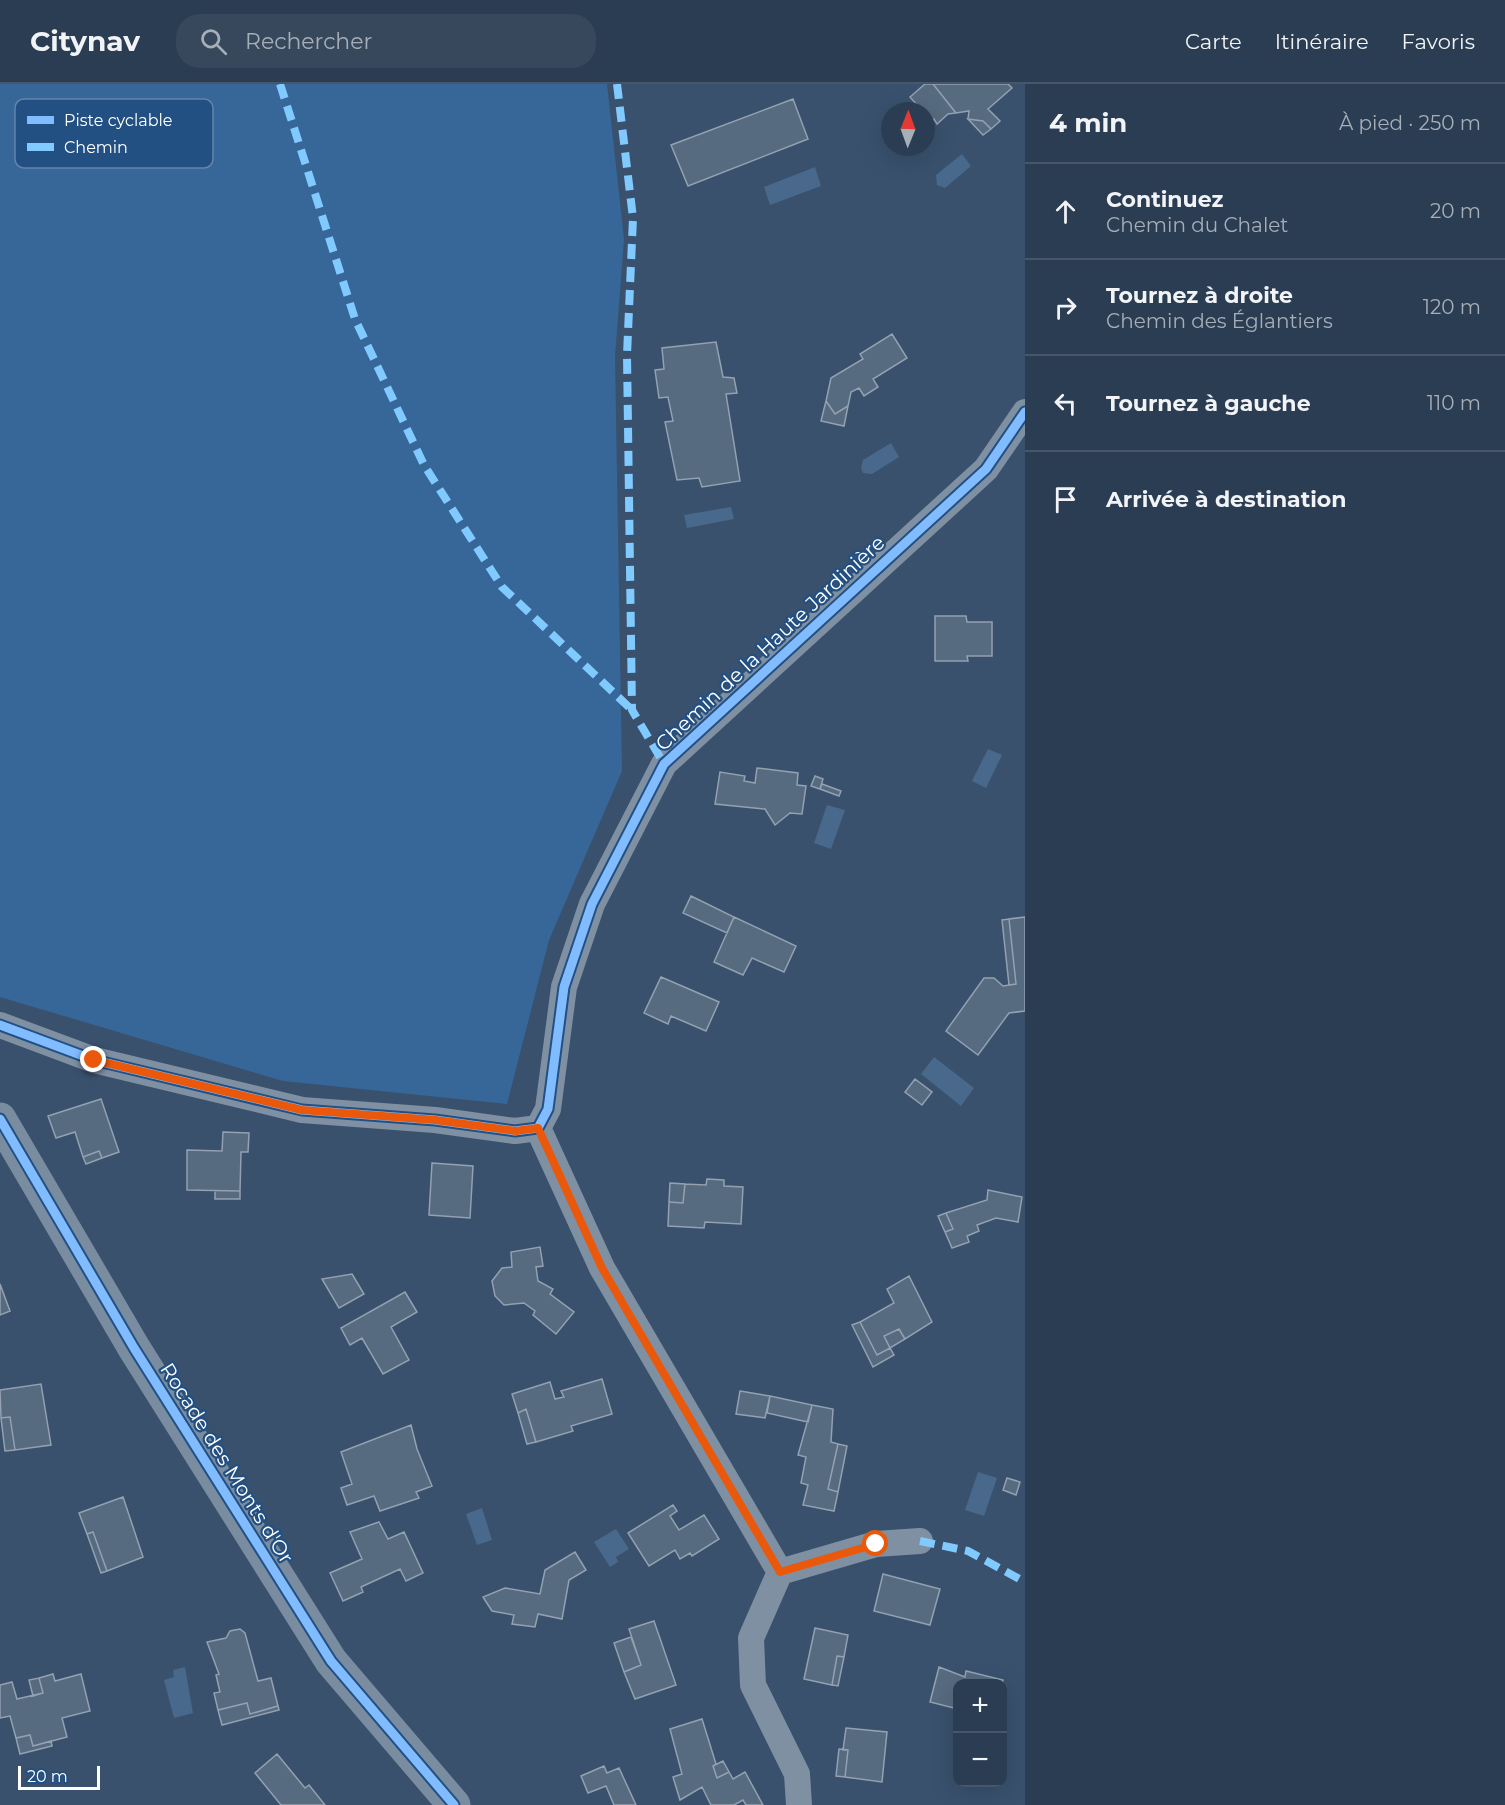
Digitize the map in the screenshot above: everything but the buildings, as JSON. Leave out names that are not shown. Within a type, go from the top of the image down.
[{"type":"street","name":"Chemin de la Haute Jardinière","points":[[538,1128],[548,1109],[564,987],[592,904],[664,764],[986,469],[1025,412]]},
{"type":"street","points":[[0,1025],[94,1060],[302,1110],[435,1120],[516,1131],[538,1128],[602,1268],[780,1572]]},
{"type":"street","name":"Rocade des Monts d'Or","points":[[0,1119],[134,1348],[331,1661],[454,1805]]},
{"type":"street","points":[[780,1572],[876,1544],[920,1541]]},
{"type":"street","points":[[780,1572],[751,1638],[753,1684],[797,1774],[799,1805]]},
{"type":"shaded area","points":[[0,84],[607,84],[624,239],[615,357],[622,771],[549,940],[507,1104],[283,1081],[0,997]]},
{"type":"shaded area","points":[[962,154],[971,166],[945,188],[937,185],[936,175]]},
{"type":"shaded area","points":[[815,167],[821,186],[770,205],[764,187]]},
{"type":"shaded area","points":[[891,443],[899,457],[872,474],[863,473],[861,468],[863,460]]},
{"type":"shaded area","points":[[731,507],[734,519],[687,528],[684,515]]},
{"type":"shaded area","points":[[988,749],[1002,755],[986,788],[972,781]]},
{"type":"shaded area","points":[[827,805],[845,810],[831,849],[814,843]]},
{"type":"shaded area","points":[[934,1057],[974,1088],[961,1106],[921,1074]]},
{"type":"shaded area","points":[[978,1472],[997,1478],[984,1516],[965,1510]]},
{"type":"shaded area","points":[[482,1508],[492,1540],[477,1545],[466,1514]]},
{"type":"shaded area","points":[[616,1529],[629,1549],[616,1557],[618,1562],[610,1567],[594,1542]]},
{"type":"shaded area","points":[[185,1667],[193,1713],[174,1718],[164,1680],[174,1677],[173,1670]]},
{"type":"marked path","points":[[280,84],[355,319],[424,465],[502,587],[632,710]]},
{"type":"marked path","points":[[617,84],[633,218],[627,355],[632,710],[664,764]]},
{"type":"marked path","points":[[920,1541],[968,1551],[1025,1582]]},
{"type":"cycle path","points":[[0,1025],[94,1060],[302,1110],[435,1120],[515,1131],[538,1128],[548,1109],[564,987],[592,904],[664,764],[986,469],[1025,412]]},
{"type":"cycle path","points":[[0,1119],[134,1348],[331,1661],[454,1805]]},
{"type":"route","points":[[94,1060],[302,1110],[435,1120],[516,1131],[538,1128],[602,1268],[780,1572],[876,1544]]}]
